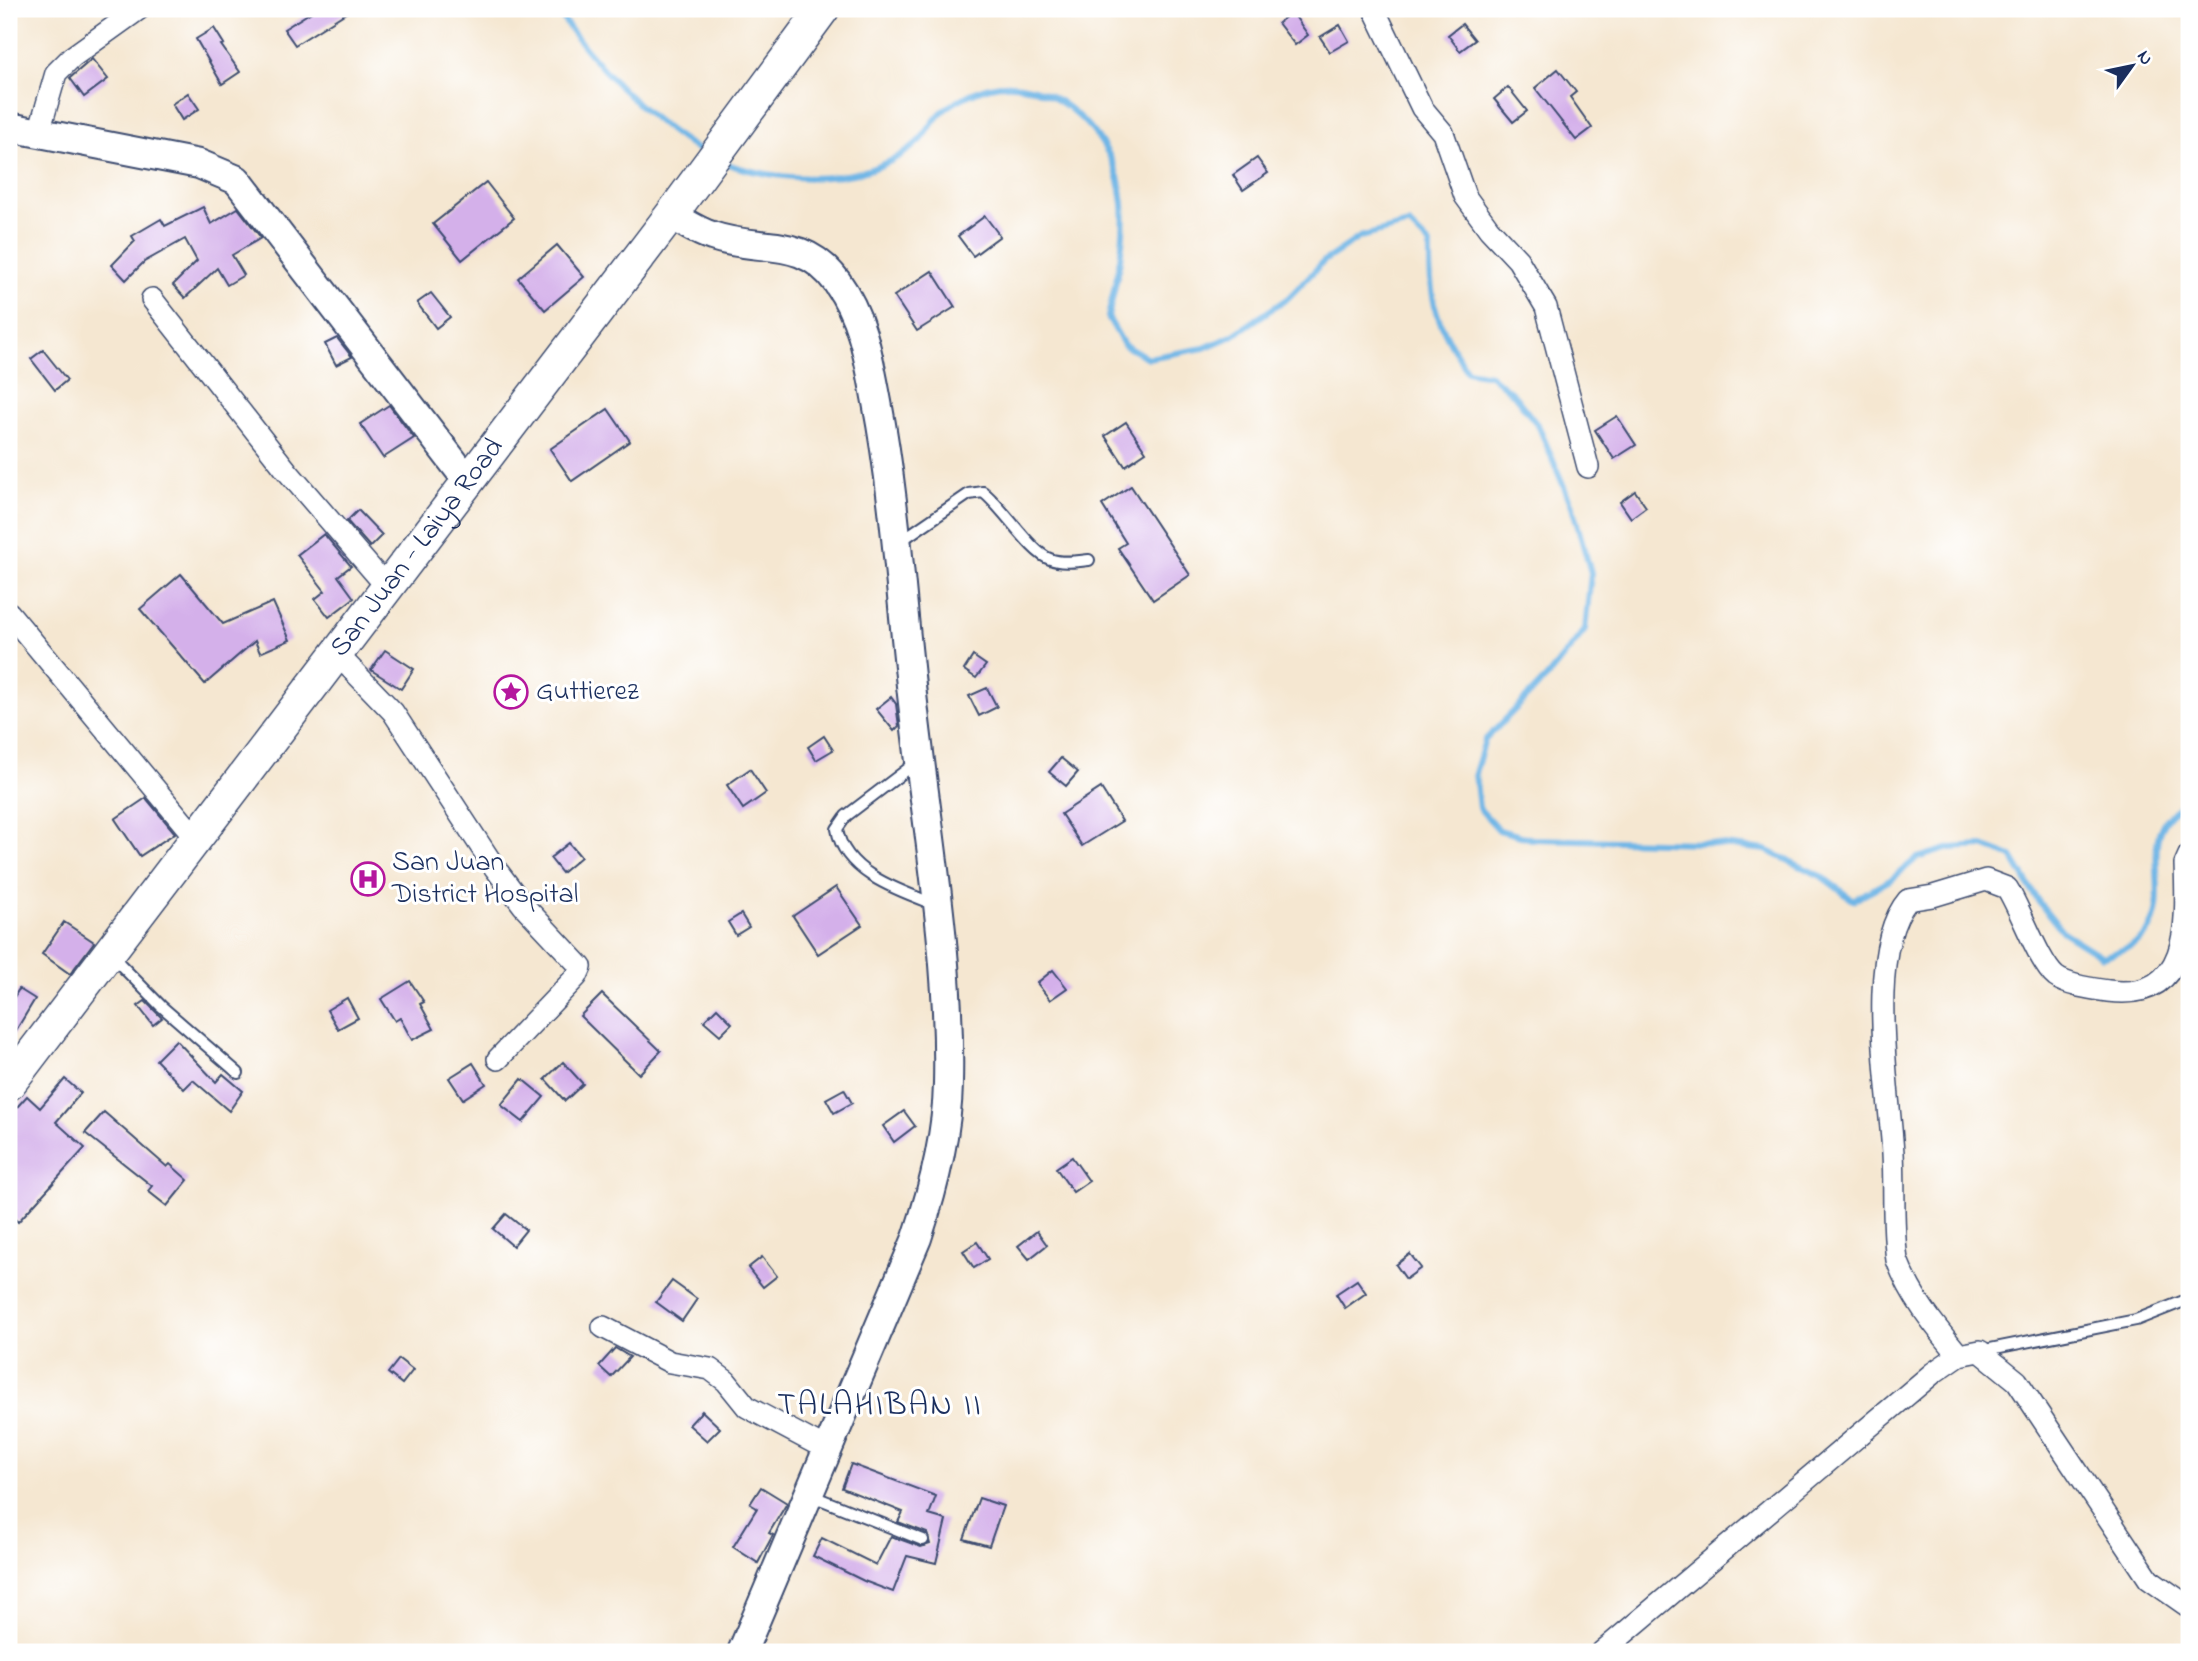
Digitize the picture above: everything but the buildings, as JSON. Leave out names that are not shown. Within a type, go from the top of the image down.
[{"type":"main road","name":"San Juan - Laiya Road","points":[[9,1084],[695,182],[823,9]]},
{"type":"street","points":[[39,132],[56,73],[72,57],[138,9]]},
{"type":"street","points":[[1374,9],[1422,108],[1443,133],[1465,196],[1489,229],[1518,260],[1546,307],[1588,467]]},
{"type":"street","points":[[9,127],[199,164],[237,180],[468,481]]},
{"type":"street","points":[[670,215],[710,236],[753,246],[779,245],[802,252],[820,263],[837,282],[855,311],[866,346],[886,445],[920,760],[939,905],[948,1013],[948,1088],[930,1199],[810,1495],[742,1652]]},
{"type":"street","points":[[152,299],[287,471],[387,587]]},
{"type":"street","points":[[9,613],[195,837]]},
{"type":"street","points":[[336,653],[393,712],[502,877],[523,905],[581,967],[578,976],[498,1059]]},
{"type":"street","points":[[2189,855],[2185,864],[2185,930],[2179,958],[2159,981],[2130,994],[2092,989],[2057,978],[2041,955],[2007,888],[1986,880],[1933,896],[1908,900],[1894,917],[1884,975],[1884,1021],[1894,1172],[1893,1229],[1897,1260],[1906,1285],[1924,1314],[1970,1353],[2017,1381],[2149,1579],[2189,1608]]},
{"type":"street","points":[[603,1327],[670,1362],[710,1369],[726,1381],[747,1407],[828,1450]]},
{"type":"street","points":[[1602,1652],[1970,1353]]},
{"type":"lane","points":[[897,542],[969,494],[984,492],[997,502],[1032,546],[1048,559],[1089,560]]},
{"type":"lane","points":[[920,760],[846,816],[837,829],[839,840],[850,858],[882,881],[939,905]]},
{"type":"lane","points":[[108,951],[161,1006],[239,1073]]},
{"type":"lane","points":[[1970,1353],[2136,1320],[2189,1298]]},
{"type":"lane","points":[[810,1495],[923,1540]]},
{"type":"waterway","points":[[556,9],[604,70],[642,108],[705,154]]},
{"type":"waterway","points":[[721,162],[770,174],[797,177],[850,174],[899,157],[919,141],[942,112],[971,94],[990,87],[1011,85],[1031,88],[1051,96],[1069,108],[1092,131],[1109,154],[1118,178],[1123,204],[1123,230],[1108,317],[1124,345],[1148,358],[1204,348],[1232,336],[1288,298],[1324,261],[1360,237],[1409,224],[1430,245],[1433,298],[1441,325],[1467,371],[1490,375],[1514,395],[1539,427],[1572,506],[1591,573],[1585,630],[1547,677],[1485,740],[1475,773],[1479,808],[1499,830],[1532,839],[1704,843],[1766,850],[1821,876],[1853,900],[1892,879],[1917,858],[1950,848],[1983,846],[2012,857],[2038,901],[2063,932],[2103,957],[2142,938],[2155,918],[2158,900],[2157,845],[2161,828],[2171,813],[2189,802]]},
{"type":"place","name":"Guttierez","points":[[511,692]]},
{"type":"place","name":"San Juan District Hospital","points":[[368,879]]},
{"type":"district","name":"TALAHIBAN II","points":[[880,1406]]}]
